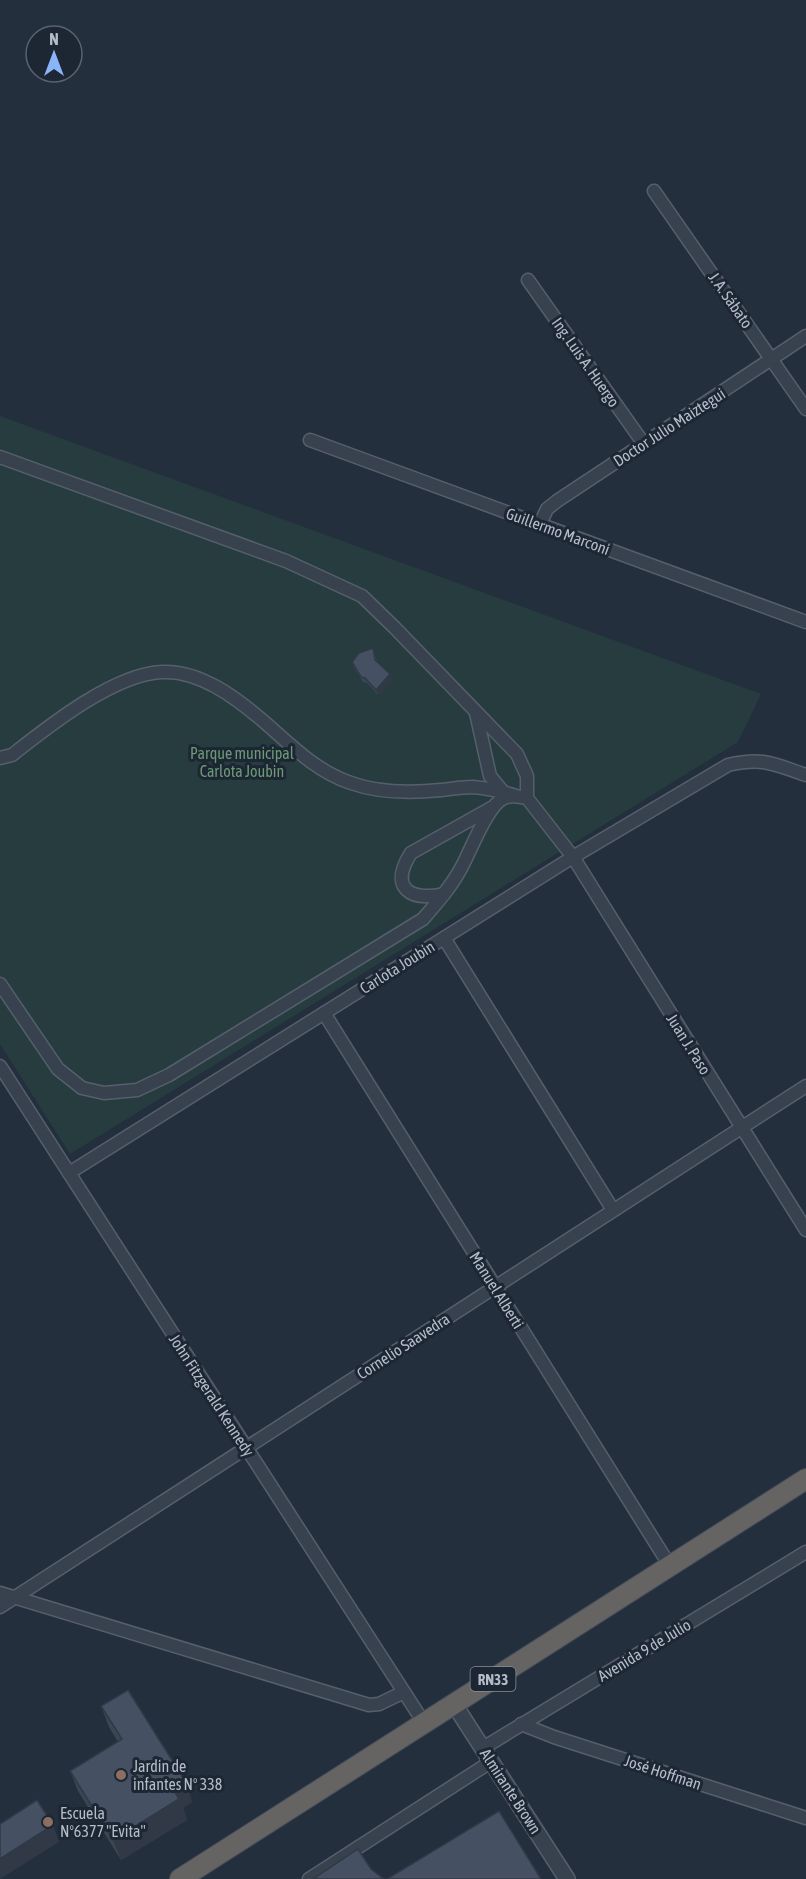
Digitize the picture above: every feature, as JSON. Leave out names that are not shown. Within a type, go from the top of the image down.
[{"type":"highway","name":"RN33","points":[[180,1879],[806,1479]]},
{"type":"street","name":"J. A. Sábato","points":[[654,191],[806,409]]},
{"type":"street","name":"Ing. Luis A. Huergo","points":[[528,280],[644,444]]},
{"type":"street","name":"Doctor Julio Maiztegui","points":[[540,524],[547,509],[552,505],[806,336]]},
{"type":"street","name":"Guillermo Marconi","points":[[310,440],[806,622]]},
{"type":"street","points":[[0,458],[286,561],[362,596],[517,754],[527,776],[527,798],[470,787],[410,792],[352,784],[323,772],[226,691],[195,677],[163,672],[138,676],[118,684],[68,715],[12,755],[0,758]]},
{"type":"street","points":[[476,711],[490,776],[509,794]]},
{"type":"street","name":"Carlota Joubin","points":[[69,1173],[573,857],[728,765],[746,761],[765,761],[806,775]]},
{"type":"street","points":[[444,894],[427,898],[403,887],[400,877],[403,866],[411,853],[494,806],[509,794]]},
{"type":"street","name":"Juan J. Paso","points":[[527,798],[573,857],[806,1230]]},
{"type":"street","points":[[0,984],[58,1069],[82,1088],[104,1093],[137,1090],[169,1075],[423,919],[444,894],[460,869],[494,806]]},
{"type":"street","points":[[444,938],[613,1210]]},
{"type":"street","name":"Manuel Alberti","points":[[324,1013],[670,1566]]},
{"type":"street","name":"John Fitzgerald Kennedy","points":[[0,1066],[424,1723]]},
{"type":"street","name":"Cornelio Saavedra","points":[[0,1607],[806,1086]]},
{"type":"street","name":"Avenida 9 de Julio","points":[[309,1879],[487,1754],[521,1724],[806,1552]]},
{"type":"street","points":[[0,1593],[369,1705],[379,1704],[404,1692]]},
{"type":"street","name":"Almirante Brown","points":[[454,1704],[567,1879]]},
{"type":"street","name":"José Hoffman","points":[[521,1724],[554,1737],[806,1818]]},
{"type":"green space","name":"Parque municipal Carlota Joubin","points":[[0,416],[761,694],[738,742],[70,1154],[0,1044]]},
{"type":"building","points":[[373,648],[375,660],[390,674],[376,690],[365,678],[361,677],[352,662],[359,653]]},
{"type":"building","name":"Jardin de infantes N° 338","points":[[128,1690],[185,1781],[173,1789],[179,1799],[113,1840],[70,1771],[122,1739],[101,1706]]},
{"type":"building","points":[[37,1800],[53,1825],[0,1859],[0,1824]]},
{"type":"building","points":[[499,1811],[541,1879],[387,1879]]},
{"type":"building","points":[[358,1849],[371,1869],[384,1879],[313,1879]]},
{"type":"place","name":"Jardin de infantes N° 338","points":[[121,1775]]},
{"type":"place","name":"Escuela N°6377 \"Evita\"","points":[[48,1822]]}]
